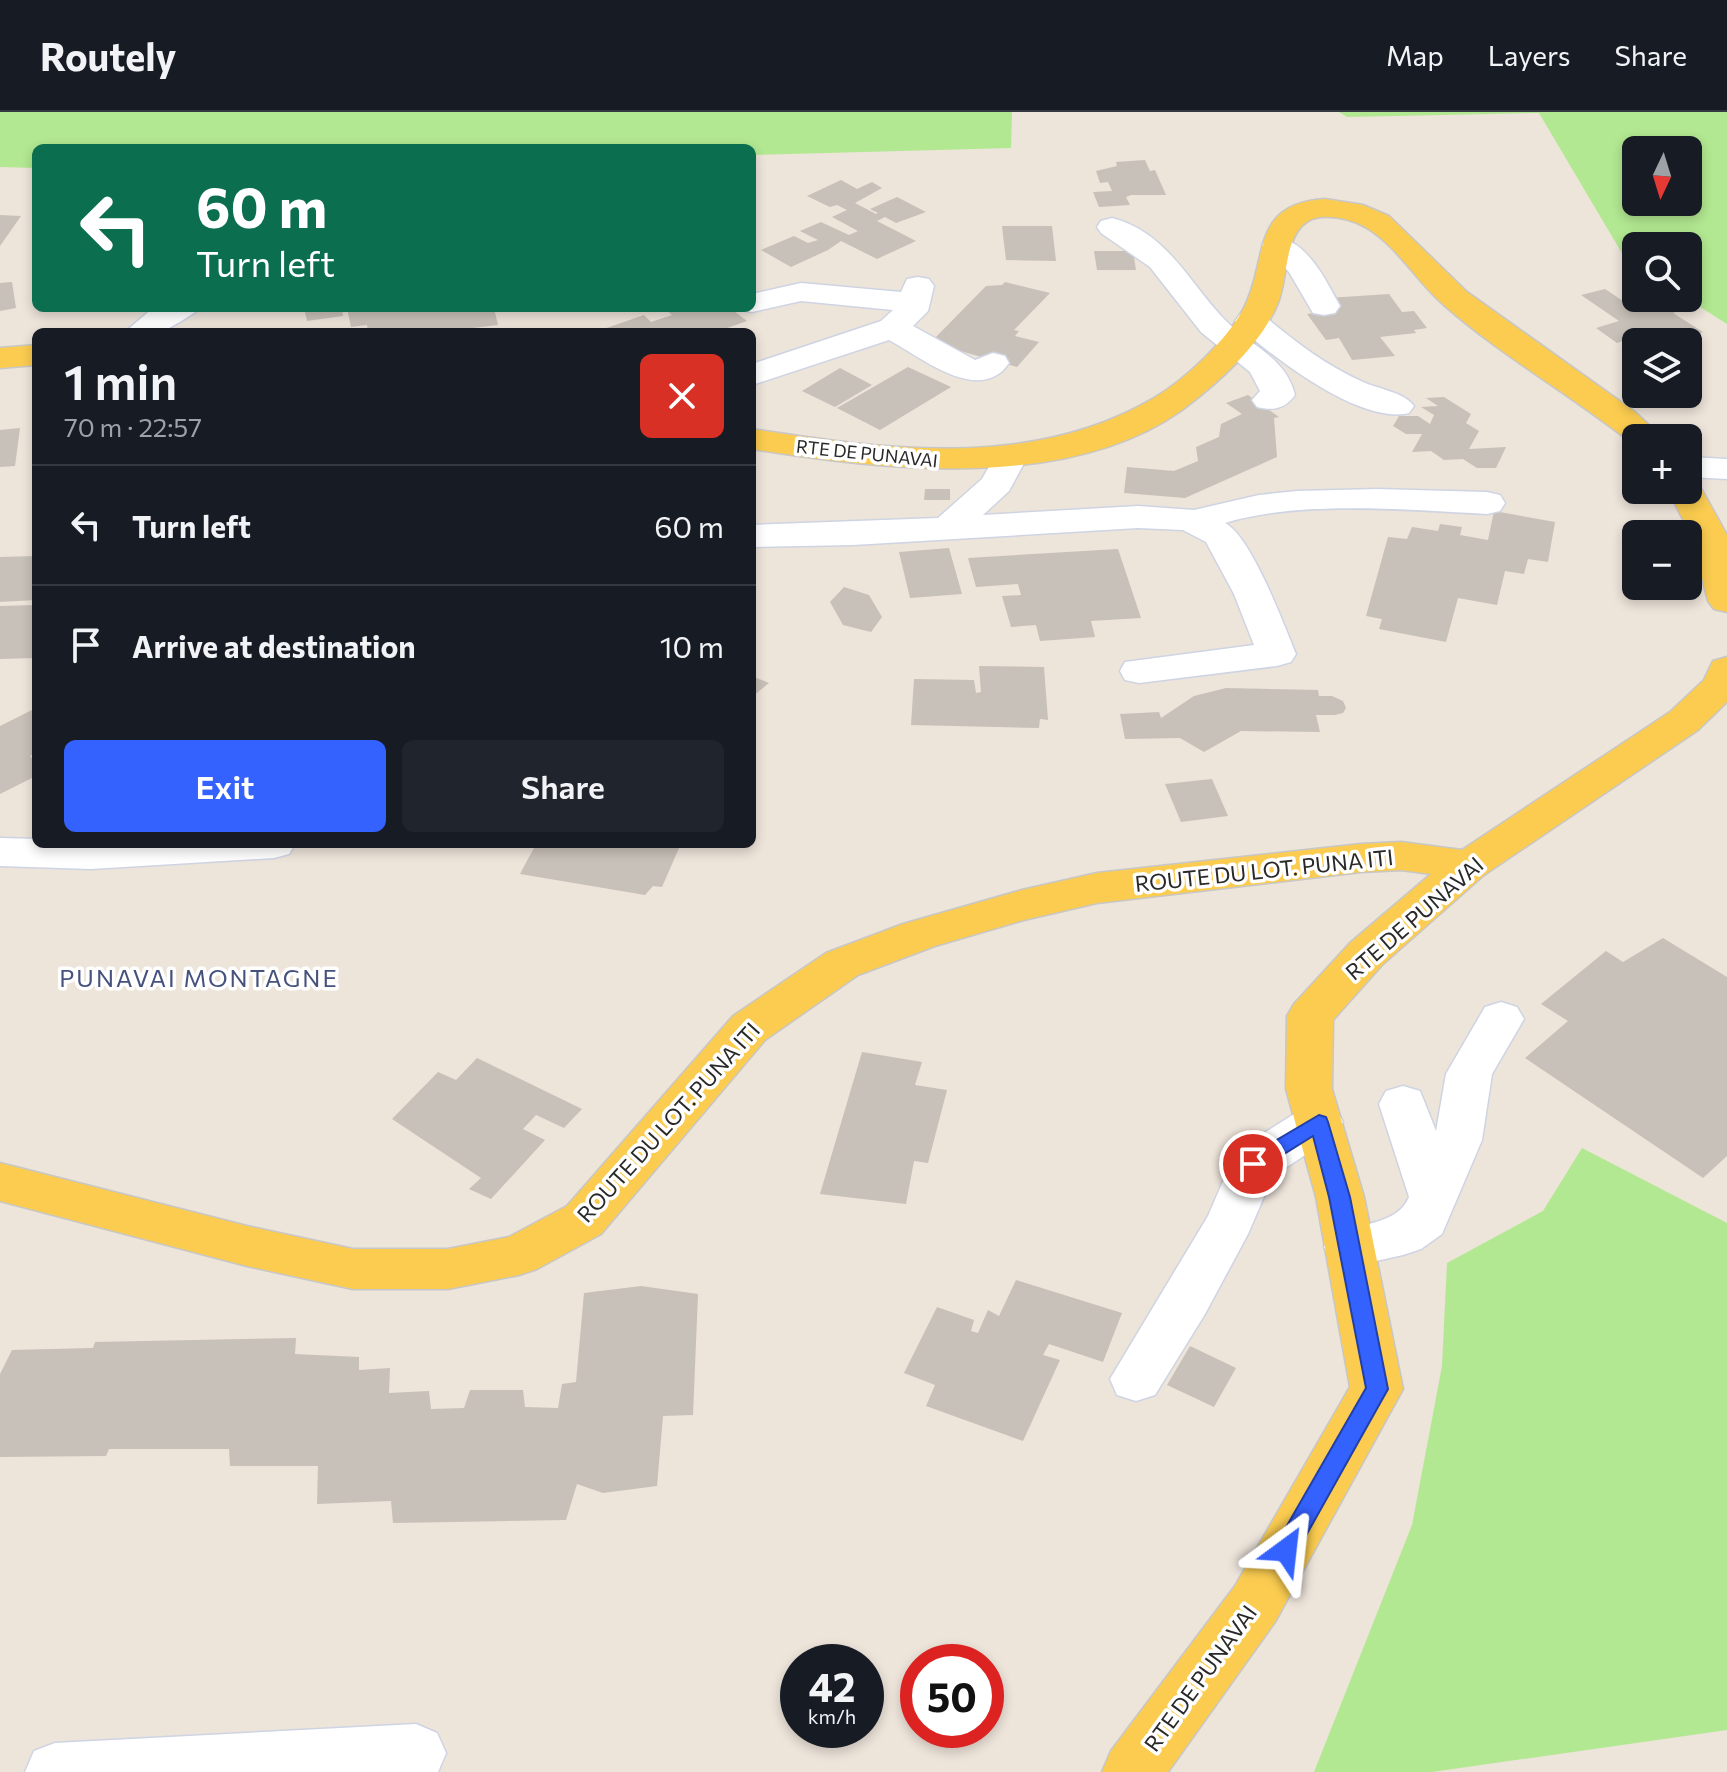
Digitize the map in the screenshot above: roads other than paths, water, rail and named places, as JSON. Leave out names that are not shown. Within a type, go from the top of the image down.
[{"type":"main road","name":"RTE DE PUNAVAI","points":[[756,440],[823,451],[909,460],[956,461],[1011,456],[1095,438],[1161,411],[1206,374],[1244,332],[1263,302],[1277,245],[1292,215],[1311,209],[1342,209],[1379,223],[1452,296],[1629,424]]},
{"type":"main road","points":[[0,358],[32,355]]},
{"type":"main road","points":[[1693,504],[1709,535],[1727,601]]},
{"type":"main road","name":"RTE DE PUNAVAI","points":[[1132,1772],[1255,1604],[1377,1389],[1340,1197],[1309,1089],[1310,1016],[1366,954],[1469,865],[1684,721],[1722,685],[1727,669]]},
{"type":"main road","name":"ROUTE DU LOT. PUNA ITI","points":[[0,1182],[247,1246],[353,1269],[448,1269],[519,1255],[584,1220],[749,1028],[842,964],[933,931],[1097,888],[1361,858],[1401,856],[1469,865]]},
{"type":"street","points":[[1112,227],[1165,264],[1213,328],[1244,332],[1335,385],[1397,406]]},
{"type":"street","points":[[1277,245],[1304,267],[1324,306]]},
{"type":"street","points":[[756,302],[801,292],[916,294],[912,311],[856,357],[756,374]]},
{"type":"street","points":[[146,328],[170,312]]},
{"type":"street","points":[[892,328],[971,371],[981,371],[993,363]]},
{"type":"street","points":[[1244,332],[1278,387],[1278,395],[1269,400]]},
{"type":"street","points":[[948,528],[997,484],[1011,456]]},
{"type":"street","points":[[1702,468],[1727,469]]},
{"type":"street","points":[[1193,522],[1224,510],[1299,503],[1487,503]]},
{"type":"street","points":[[756,536],[1138,517],[1169,517],[1193,522],[1220,535],[1253,594],[1277,654],[1139,671]]},
{"type":"street","points":[[0,852],[128,848]]},
{"type":"street","points":[[1349,1247],[1403,1235],[1425,1220],[1458,1140],[1469,1074],[1501,1019]]},
{"type":"street","points":[[1403,1104],[1433,1197]]},
{"type":"street","points":[[1136,1379],[1187,1299],[1231,1220],[1253,1164],[1319,1122]]},
{"type":"street","points":[[55,1772],[416,1753]]},
{"type":"district","name":"PUNAVAI MONTAGNE","points":[[199,977]]}]
